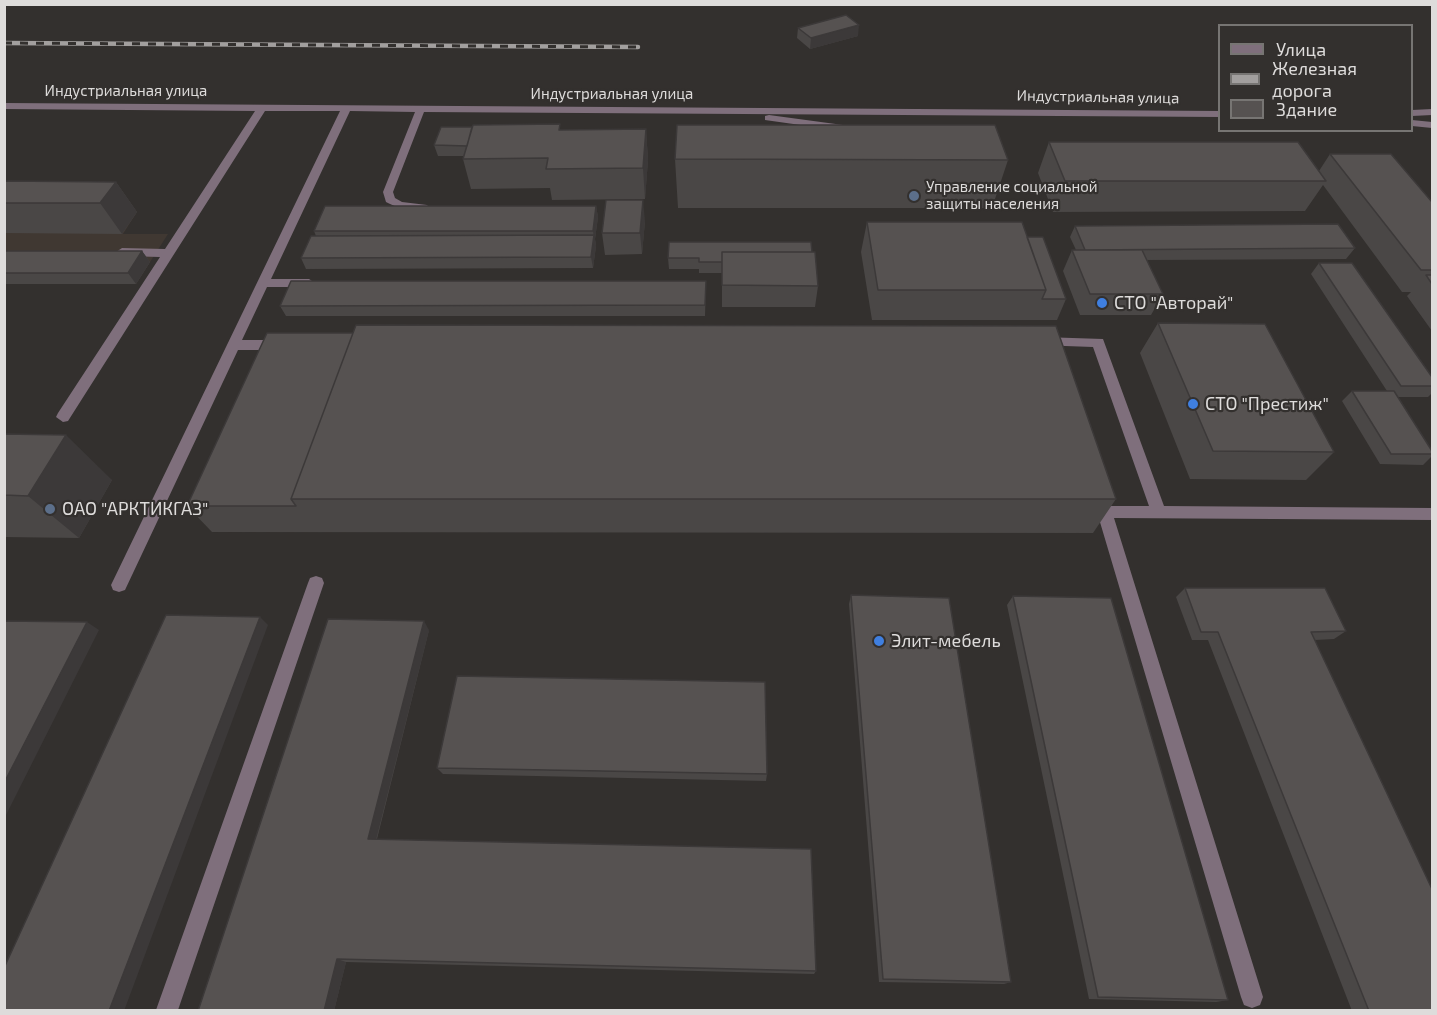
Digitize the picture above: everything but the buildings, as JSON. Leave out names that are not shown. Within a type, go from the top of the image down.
[{"type":"street","name":"Индустриальная улица","points":[[4,106],[710,110],[988,116],[1218,114]]},
{"type":"street","points":[[63,417],[262,107]]},
{"type":"street","points":[[119,585],[347,107]]},
{"type":"street","points":[[421,108],[388,192],[390,200],[399,205],[434,207]]},
{"type":"street","points":[[710,110],[860,130]]},
{"type":"street","points":[[1413,113],[1432,112]]},
{"type":"street","points":[[1413,123],[1432,125]]},
{"type":"street","points":[[109,252],[167,253]]},
{"type":"street","points":[[264,283],[323,283]]},
{"type":"street","points":[[1033,342],[1098,342],[1159,512]]},
{"type":"street","points":[[235,345],[294,345]]},
{"type":"street","points":[[1252,997],[1105,512],[1432,514]]},
{"type":"street","points":[[167,1011],[316,583]]},
{"type":"shaded area","points":[[5,212],[137,212],[123,234],[168,234],[136,284],[5,283]]},
{"type":"railway","points":[[4,43],[638,47]]},
{"type":"place","name":"Управление социальной защиты населения","points":[[914,196]]},
{"type":"place","name":"СТО \"Авторай\"","points":[[1102,303]]},
{"type":"place","name":"СТО \"Престиж\"","points":[[1193,404]]},
{"type":"place","name":"ОАО \"АРКТИКГАЗ\"","points":[[50,509]]},
{"type":"place","name":"Элит-мебель","points":[[879,641]]}]
